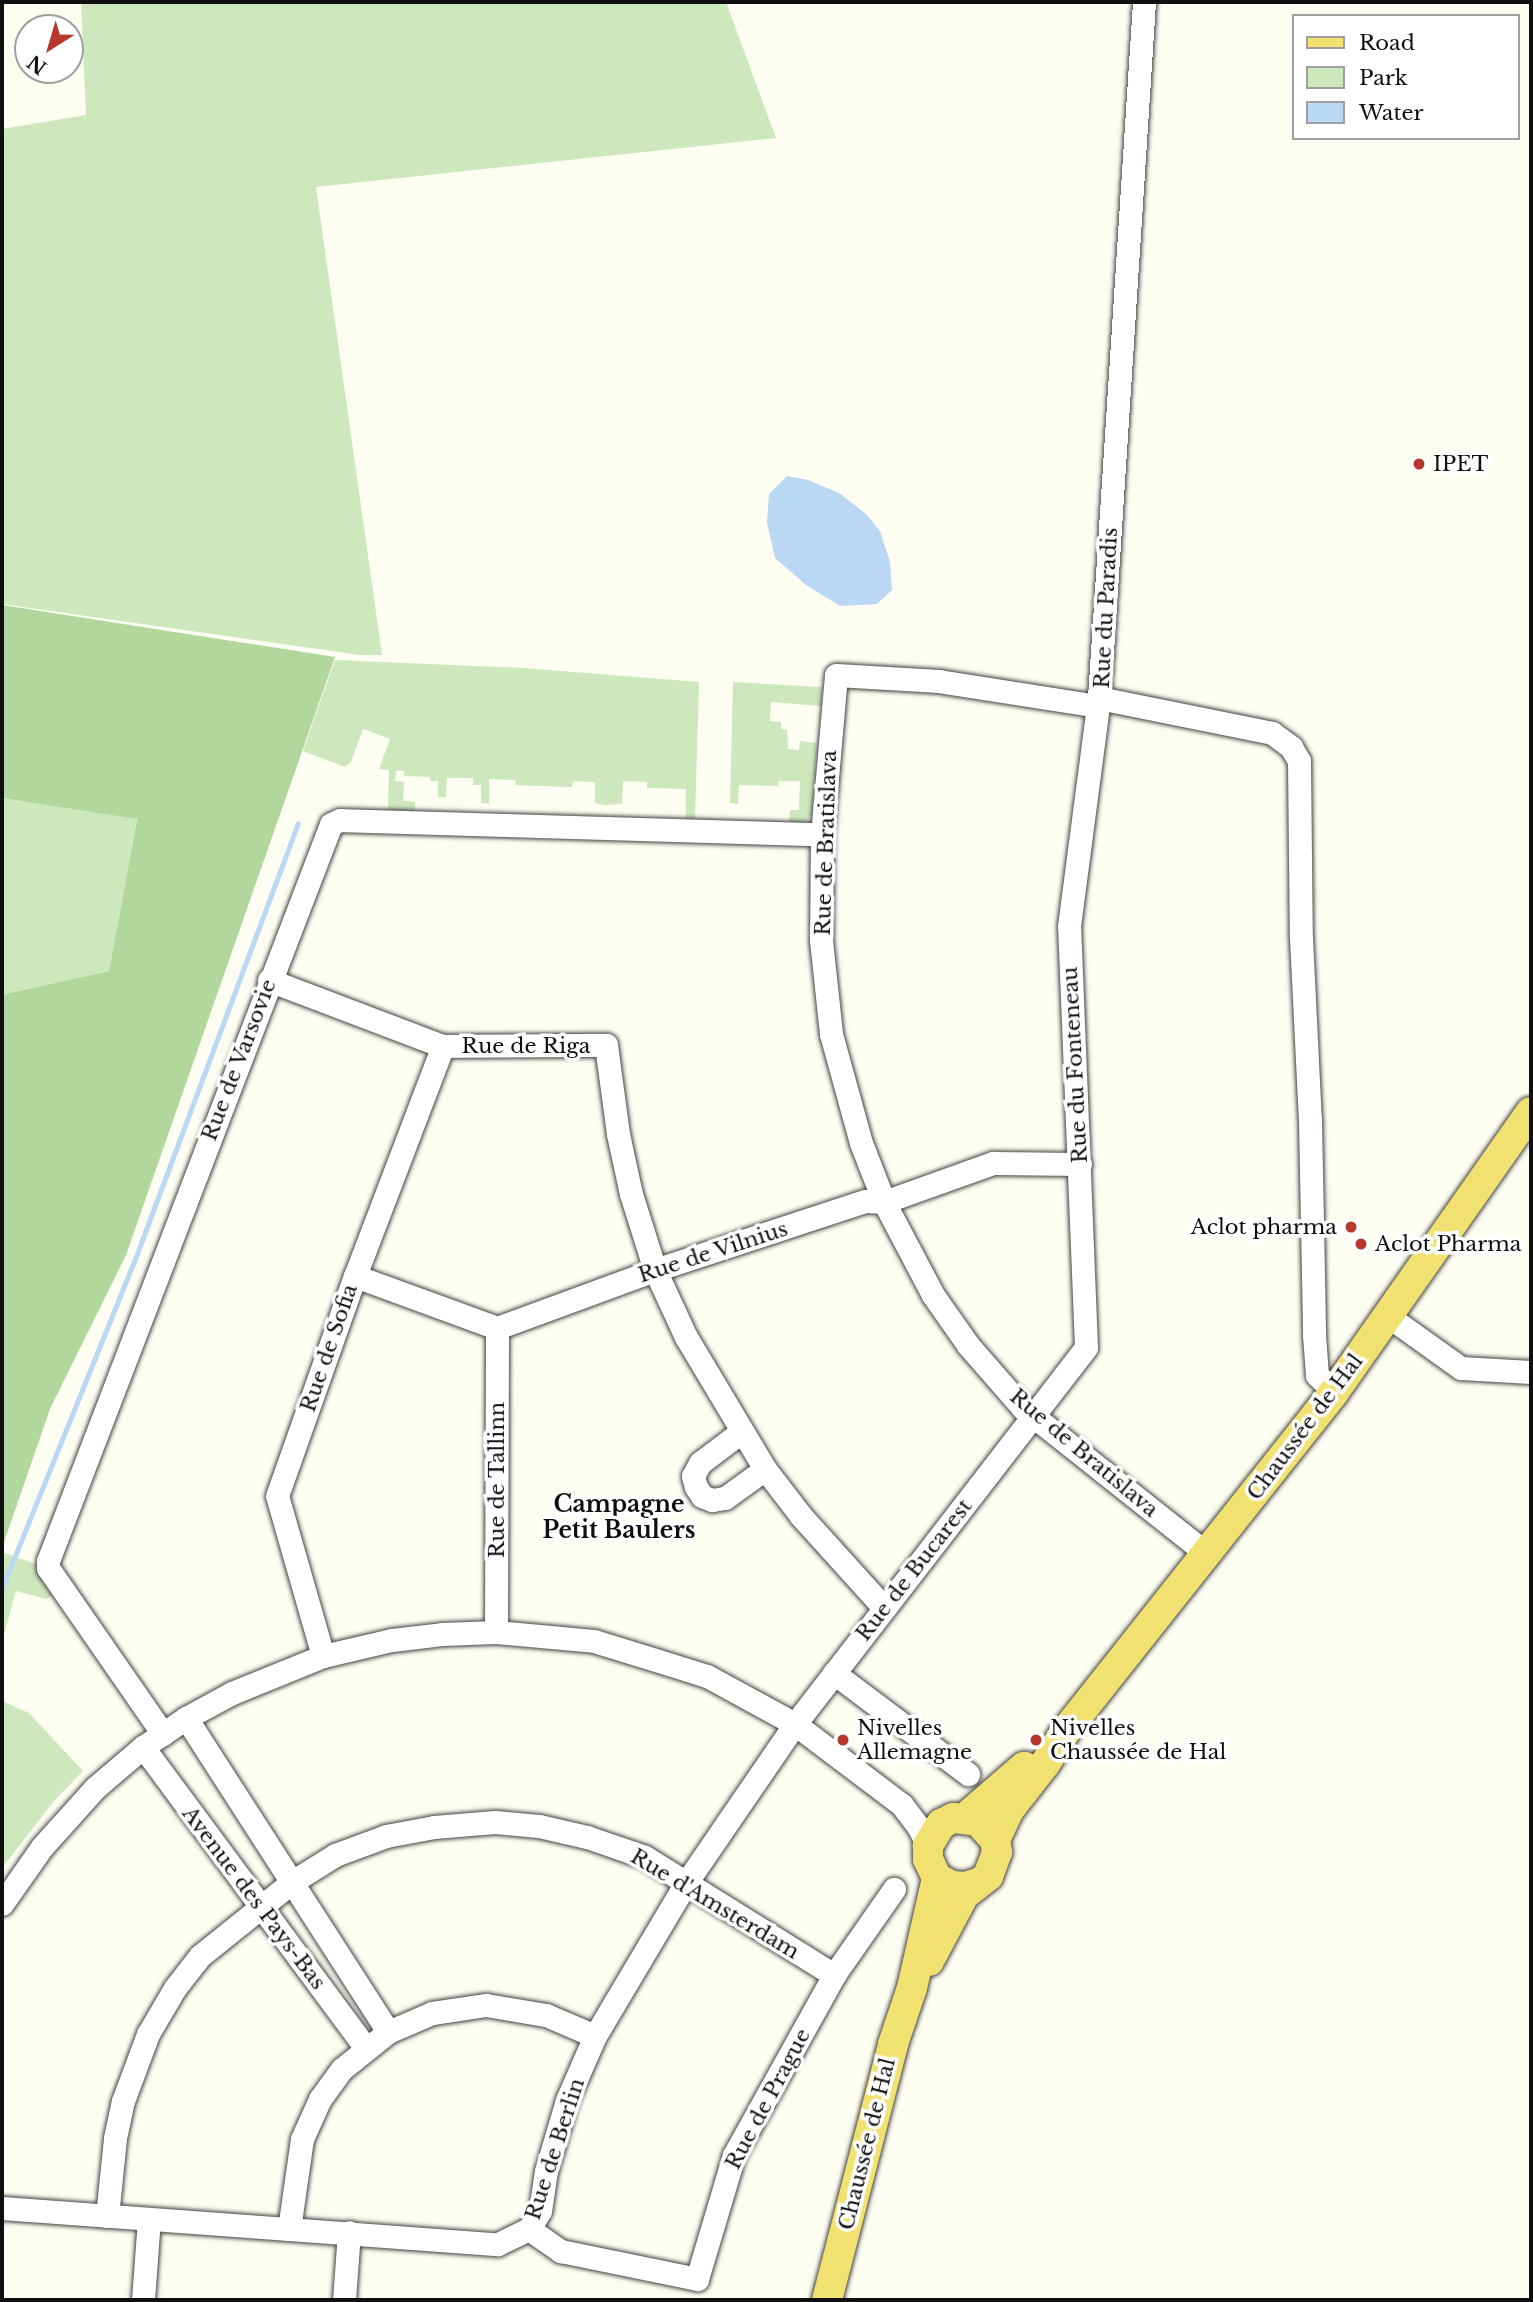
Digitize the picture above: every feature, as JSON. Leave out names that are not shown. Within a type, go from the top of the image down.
[{"type":"main road","name":"Chaussée de Hal","points":[[912,1988],[925,1970],[959,1903],[995,1865],[995,1840],[1009,1810],[1045,1764],[1064,1733],[1334,1392],[1531,1112]]},
{"type":"main road","name":"Chaussée de Hal","points":[[827,2300],[893,2044],[912,1988],[937,1878],[928,1858],[928,1846],[941,1824],[959,1818],[1064,1733]]},
{"type":"main road","points":[[959,1818],[978,1821],[995,1840]]},
{"type":"main road","points":[[937,1878],[965,1887],[978,1883]]},
{"type":"street","name":"Rue du Paradis","points":[[1144,2],[1099,702],[1272,733],[1291,747],[1299,761],[1301,938],[1310,1119],[1314,1335],[1317,1375],[1334,1392]]},
{"type":"street","name":"Rue de Bratislava","points":[[1099,702],[939,681],[836,675],[822,834],[821,940],[831,1034],[861,1143],[884,1202],[933,1295],[990,1371],[1034,1416],[1207,1554]]},
{"type":"street","name":"Rue du Fonteneau","points":[[1034,1416],[1086,1347],[1069,926],[1099,702]]},
{"type":"street","name":"Rue de Varsovie","points":[[163,1734],[48,1568],[48,1561],[331,824],[340,820],[822,834]]},
{"type":"street","name":"Rue de Riga","points":[[269,980],[443,1046],[606,1045],[618,1134],[631,1194],[655,1270]]},
{"type":"street","name":"Rue de Sofia","points":[[324,1656],[277,1496],[355,1276],[443,1046]]},
{"type":"street","name":"Rue de Vilnius","points":[[497,1328],[655,1270],[865,1201],[884,1202],[993,1163],[1080,1164]]},
{"type":"street","points":[[655,1270],[686,1337],[765,1469],[801,1516],[884,1608]]},
{"type":"street","points":[[355,1276],[497,1328]]},
{"type":"street","points":[[1388,1316],[1461,1367],[1531,1372]]},
{"type":"street","name":"Rue de Tallinn","points":[[496,1632],[497,1328]]},
{"type":"street","name":"Rue de Bucarest","points":[[795,1724],[1034,1416]]},
{"type":"street","points":[[741,1432],[700,1463],[693,1476],[696,1488],[702,1496],[712,1500],[725,1498],[765,1469]]},
{"type":"street","points":[[2,1904],[62,1823],[95,1788],[143,1748],[186,1718],[232,1693],[324,1656],[392,1640],[496,1632],[594,1641],[707,1676],[795,1724],[901,1805],[918,1826],[928,1846]]},
{"type":"street","points":[[834,1673],[968,1774]]},
{"type":"street","name":"Avenue des Pays-Bas","points":[[186,1718],[388,2032]]},
{"type":"street","name":"Rue de Berlin","points":[[2,2208],[498,2244],[529,2229],[540,2211],[546,2171],[566,2100],[595,2036],[686,1883],[795,1724]]},
{"type":"street","name":"Avenue des Pays-Bas","points":[[143,1748],[366,2048]]},
{"type":"street","points":[[901,1805],[933,1817],[959,1818]]},
{"type":"street","name":"Rue d'Amsterdam","points":[[107,2216],[123,2101],[148,2034],[175,1988],[200,1956],[292,1882],[335,1855],[386,1836],[434,1827],[495,1822],[539,1826],[587,1837],[645,1857],[834,1975]]},
{"type":"street","name":"Rue de Prague","points":[[529,2229],[561,2251],[697,2279],[734,2155],[834,1975],[894,1889]]},
{"type":"street","points":[[289,2229],[302,2139],[320,2099],[342,2069],[388,2032],[432,2013],[486,2005],[546,2015],[595,2036]]},
{"type":"street","points":[[144,2300],[149,2219]]},
{"type":"street","points":[[344,2300],[349,2232]]},
{"type":"green space","points":[[81,2],[726,2],[776,138],[316,187],[382,655],[360,655],[2,604],[2,129],[86,115],[84,14],[82,14]]},
{"type":"green space","points":[[2,605],[335,657],[126,1255],[50,1409],[2,1548],[2,1004],[5,994],[109,971],[137,819],[2,798]]},
{"type":"green space","points":[[335,660],[524,668],[699,682],[695,819],[686,818],[686,789],[647,788],[647,782],[623,781],[622,804],[605,805],[595,803],[595,782],[573,781],[572,787],[565,787],[516,785],[515,780],[489,779],[489,804],[481,803],[481,785],[473,785],[473,778],[447,778],[446,797],[438,797],[438,781],[430,781],[430,777],[404,776],[404,771],[396,771],[395,781],[404,782],[403,801],[415,802],[415,812],[388,812],[389,770],[379,769],[390,739],[363,729],[351,762],[345,767],[303,751]]},
{"type":"green space","points":[[733,682],[822,687],[821,706],[771,702],[770,721],[781,722],[781,729],[787,730],[788,749],[799,750],[800,741],[817,743],[812,815],[805,822],[789,822],[790,810],[799,810],[800,781],[779,781],[778,786],[739,785],[738,804],[730,803]]},
{"type":"green space","points":[[2,798],[137,818],[109,971],[5,994],[2,1004]]},
{"type":"green space","points":[[2,1552],[38,1565],[57,1593],[46,1599],[16,1591],[2,1642]]},
{"type":"green space","points":[[2,1701],[29,1713],[83,1771],[54,1801],[2,1868]]},
{"type":"water","points":[[787,476],[808,480],[839,493],[866,514],[880,531],[890,562],[892,590],[877,604],[840,606],[806,585],[775,558],[767,523],[769,494]]},
{"type":"waterway","points":[[2,1588],[135,1259],[298,823]]},
{"type":"place","name":"IPET","points":[[1419,464]]},
{"type":"place","name":"Aclot pharma","points":[[1351,1227]]},
{"type":"place","name":"Aclot Pharma","points":[[1361,1244]]},
{"type":"place","name":"Nivelles Allemagne","points":[[843,1740]]},
{"type":"place","name":"Nivelles Chaussée de Hal","points":[[1036,1740]]},
{"type":"district","name":"Campagne Petit Baulers","points":[[619,1517]]}]
